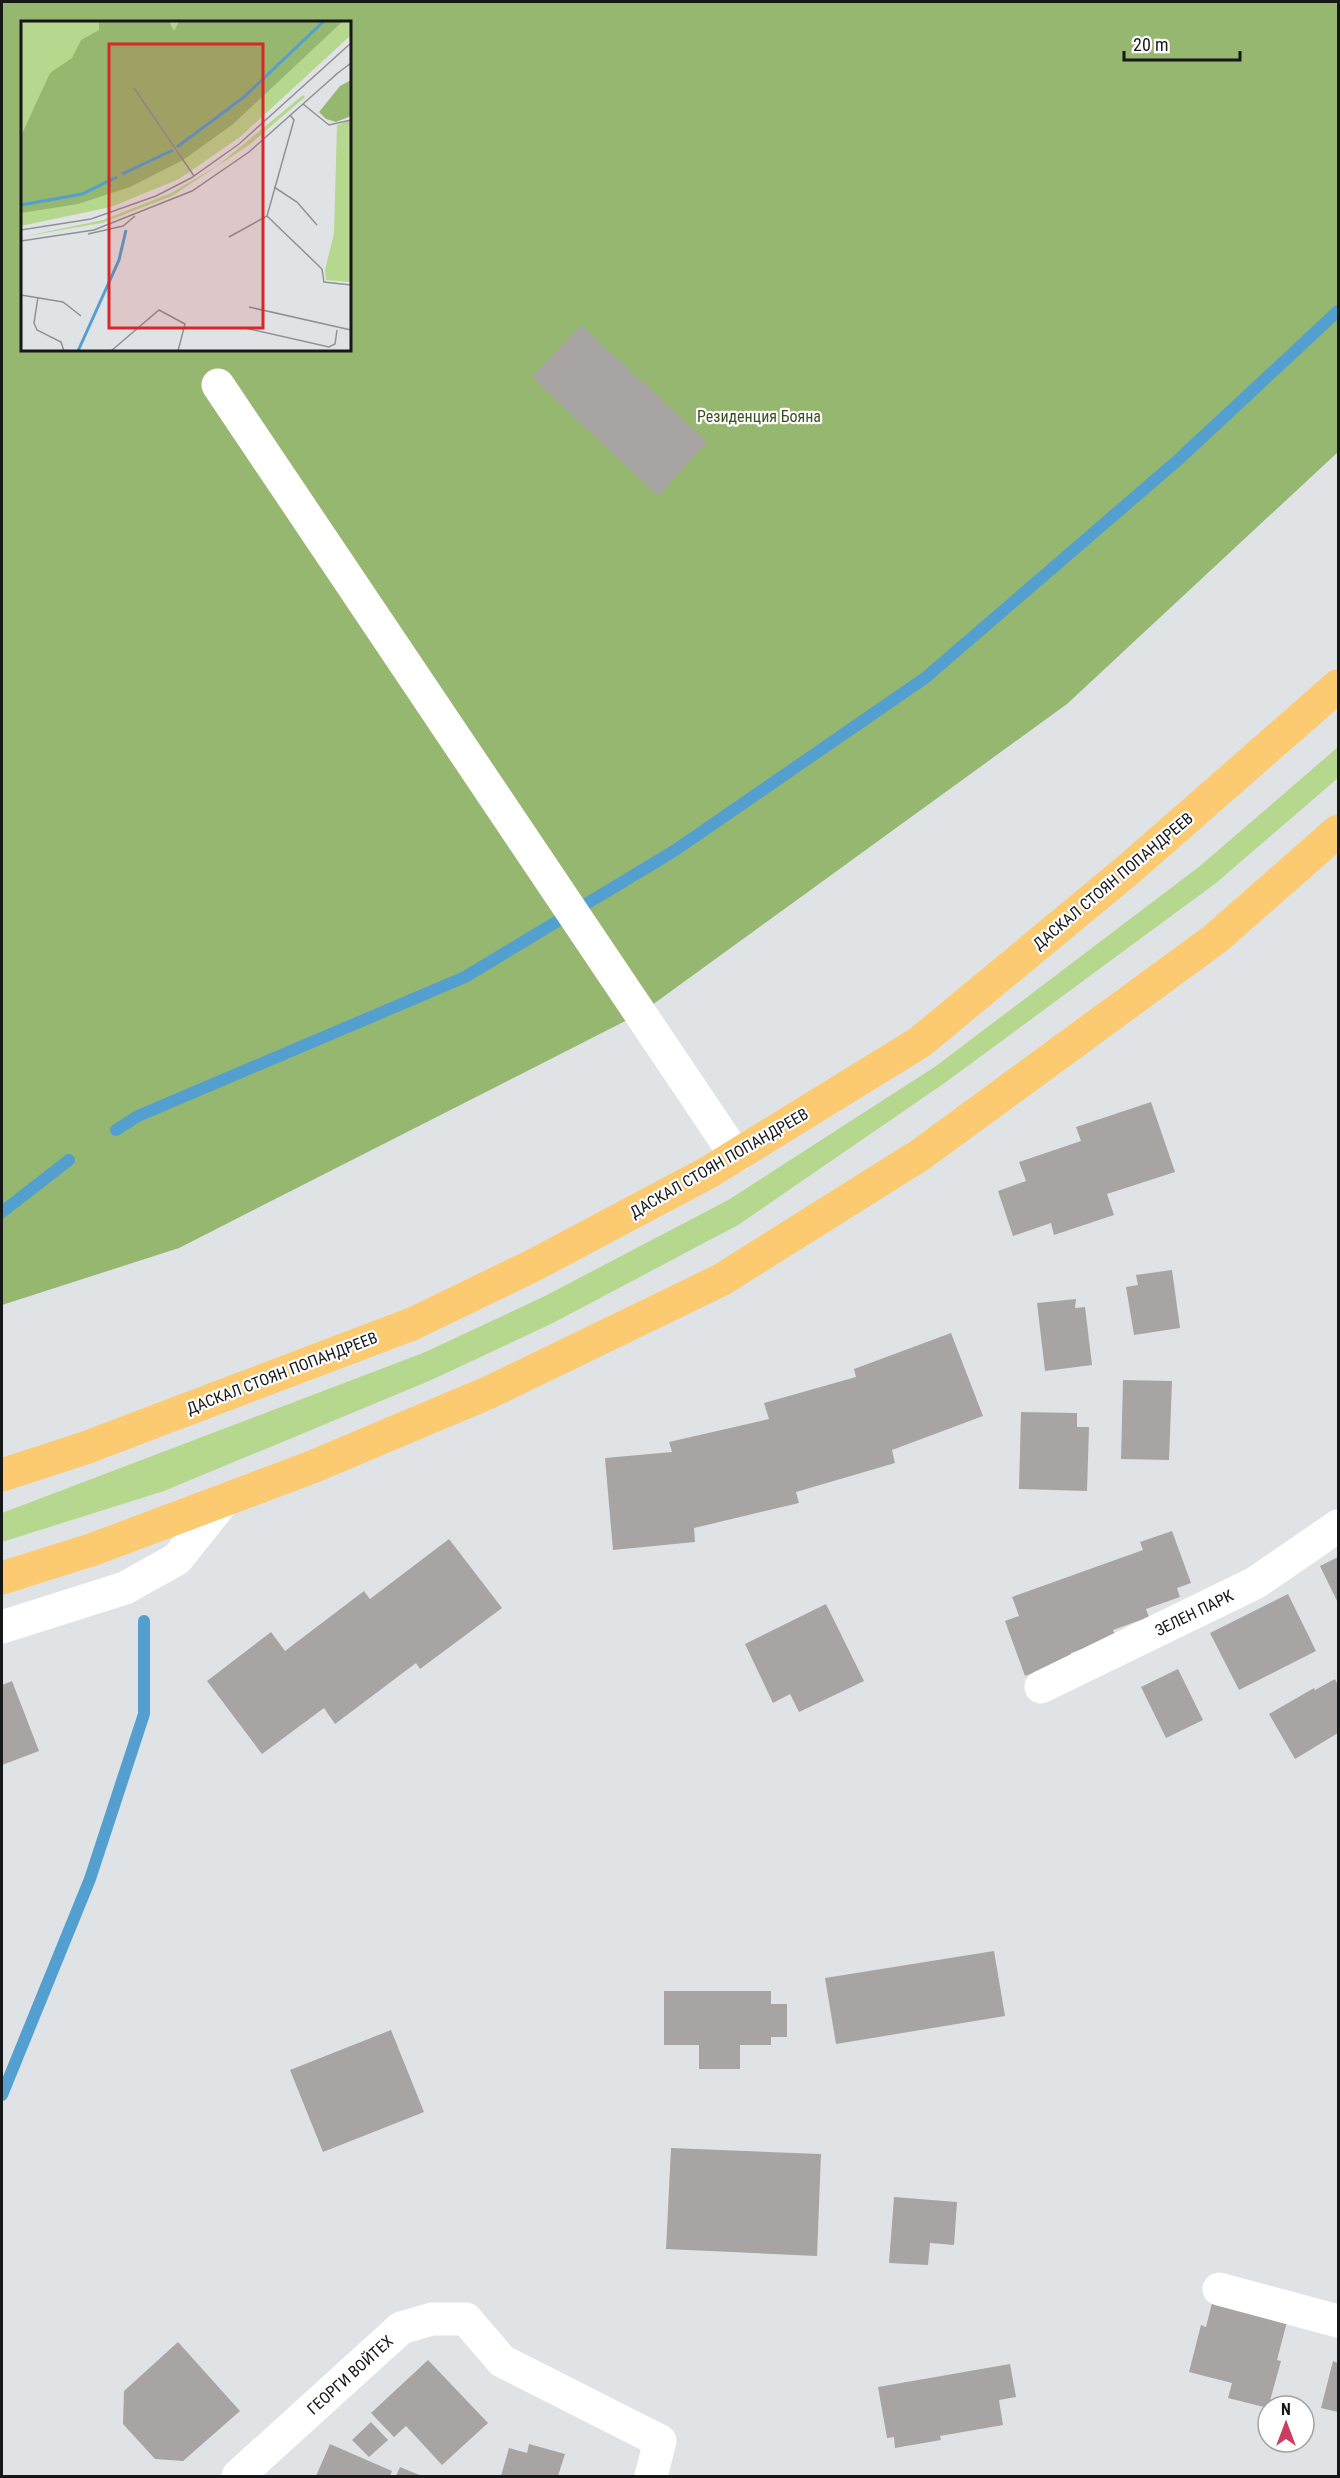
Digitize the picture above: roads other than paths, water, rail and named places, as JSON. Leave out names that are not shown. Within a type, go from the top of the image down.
[{"type":"main road","name":"ДАСКАЛ СТОЯН ПОПАНДРЕЕВ","points":[[2,1475],[85,1448],[412,1324],[532,1266],[736,1156],[920,1042],[1129,869],[1338,686]]},
{"type":"main road","points":[[2,1578],[94,1549],[312,1467],[490,1392],[721,1280],[930,1148],[1215,939],[1338,831]]},
{"type":"street","points":[[218,385],[736,1156]]},
{"type":"street","points":[[2,1628],[125,1588],[177,1559],[224,1500]]},
{"type":"street","name":"ЗЕЛЕН ПАРК","points":[[1041,1687],[1255,1583],[1338,1526]]},
{"type":"street","points":[[1219,2289],[1338,2321]]},
{"type":"street","name":"ГЕОРГИ ВОЙТЕХ","points":[[237,2476],[401,2328],[432,2319],[465,2319],[502,2361],[660,2441],[651,2476]]},
{"type":"waterway","points":[[116,1130],[138,1116],[465,977],[674,851],[925,678],[1178,460],[1338,311]]},
{"type":"waterway","points":[[2,1212],[69,1160]]},
{"type":"waterway","points":[[2,2095],[90,1879],[144,1714],[144,1621]]},
{"type":"park label","name":"Резиденция Бояна","points":[[759,416]]}]
